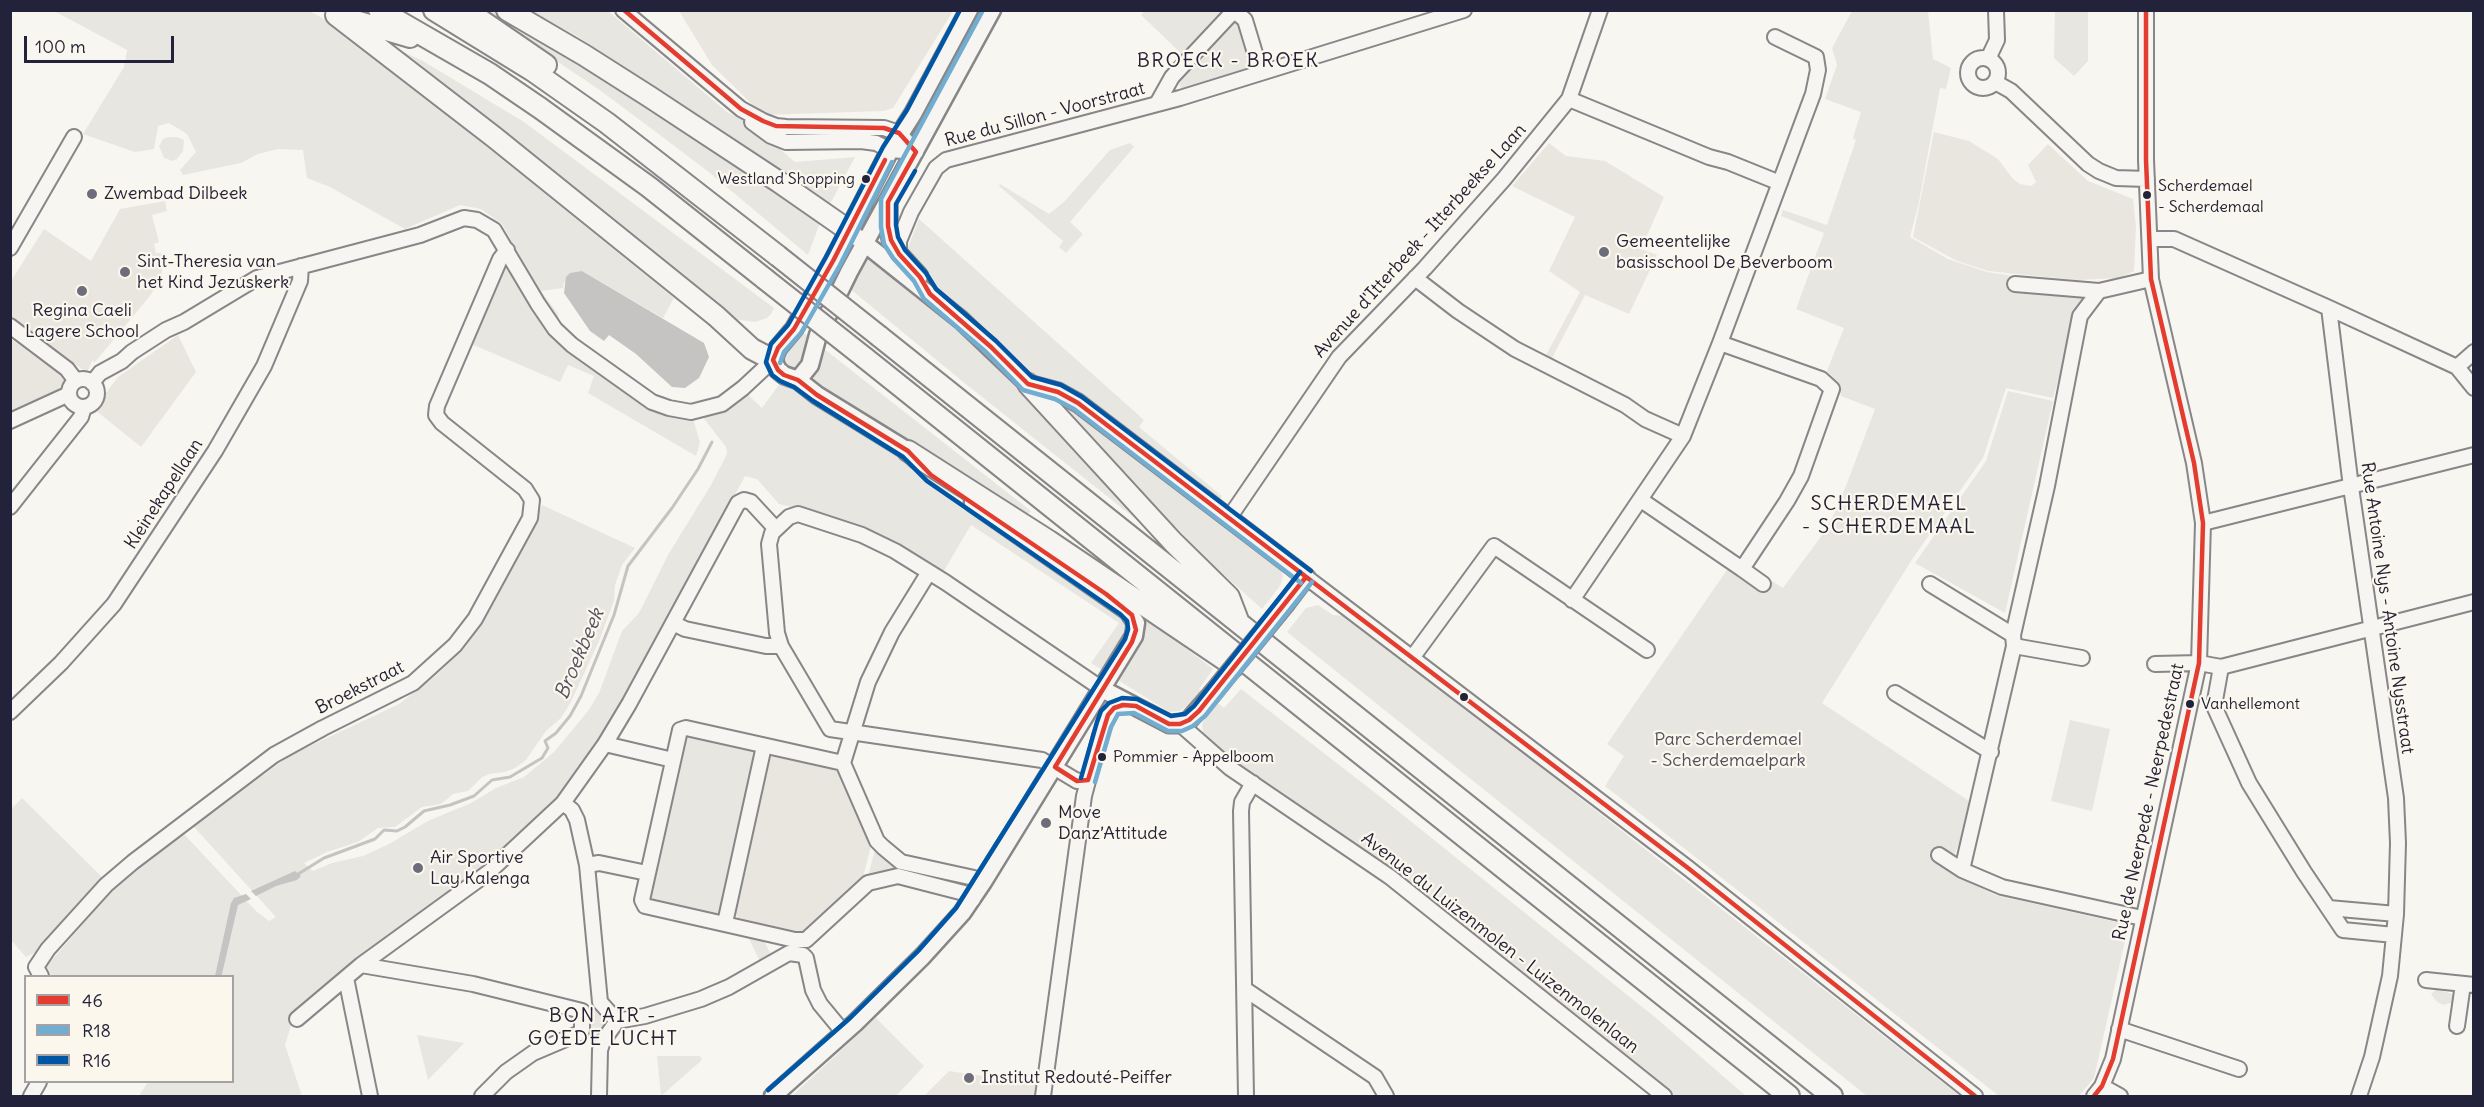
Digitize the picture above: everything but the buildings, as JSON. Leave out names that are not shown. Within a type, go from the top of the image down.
[{"type":"highway","points":[[379,10],[490,74],[649,187],[1789,1096]]},
{"type":"highway","points":[[434,10],[533,71],[607,123],[879,336],[1832,1096]]},
{"type":"highway","points":[[466,10],[598,102],[607,123]]},
{"type":"highway","points":[[507,10],[631,85],[848,230]]},
{"type":"highway","points":[[332,13],[442,46]]},
{"type":"highway","points":[[332,13],[485,129],[716,316],[752,349],[773,360]]},
{"type":"highway","points":[[1028,384],[1173,542],[1229,597],[1239,623]]},
{"type":"highway","points":[[908,451],[1040,534],[1211,652],[1298,704]]},
{"type":"main road","points":[[773,1096],[844,1033],[923,956],[973,899],[1134,636],[1136,623],[1132,615],[1106,594],[931,475],[908,451],[798,380],[784,375],[778,370],[773,360],[778,348],[794,329],[899,133],[913,114],[969,10]]},
{"type":"main road","points":[[798,380],[810,365],[818,335],[864,244],[992,10]]},
{"type":"main road","points":[[888,202],[888,226],[891,240],[899,254],[920,277],[930,294]]},
{"type":"main road","points":[[848,230],[930,294],[984,340],[1028,384],[1058,392],[1078,403],[1306,577],[1199,711],[1189,720],[1179,724],[1159,721],[1136,706],[1102,689]]},
{"type":"street","points":[[623,10],[741,109],[776,126],[884,128],[899,133],[916,152]]},
{"type":"street","name":"Rue du Sillon - Voorstraat","points":[[899,254],[899,240],[905,224],[930,176],[942,162],[1158,102],[1180,98],[1464,10]]},
{"type":"street","name":"Avenue d'Itterbeek - Itterbeekse Laan","points":[[1229,518],[1340,357],[1504,179],[1569,99],[1600,10]]},
{"type":"street","points":[[1988,59],[1997,40],[1996,10]]},
{"type":"street","name":"Rue de Neerpede - Neerpedestraat","points":[[2098,1091],[2111,1065],[2199,663],[2203,523],[2194,460],[2151,279],[2147,179],[2146,10]]},
{"type":"street","points":[[1158,102],[1172,76],[1227,17],[1238,12],[1245,20],[1261,73]]},
{"type":"street","points":[[1572,600],[1683,436],[1813,94],[1818,70],[1816,57],[1775,37]]},
{"type":"street","points":[[1980,58],[1988,59],[1997,69],[1995,82],[1988,87],[1980,88],[1972,84],[1968,76],[1968,68],[1980,58]]},
{"type":"street","points":[[1995,82],[2011,91],[2088,164],[2116,178],[2147,179]]},
{"type":"street","points":[[1569,99],[1709,157],[1728,162],[1780,183]]},
{"type":"street","points":[[741,109],[746,118],[779,140],[861,141],[876,143],[890,150],[916,152]]},
{"type":"street","points":[[10,248],[74,137]]},
{"type":"street","points":[[92,382],[100,373],[122,361],[149,341],[248,282],[270,273],[420,235],[464,218],[477,220],[494,230],[555,329],[572,345],[652,402],[691,412],[722,404],[773,360]]},
{"type":"street","points":[[2150,239],[2174,239],[2329,308],[2457,367],[2474,388]]},
{"type":"street","name":"Broekstraat","points":[[40,975],[36,967],[48,949],[106,885],[133,862],[274,755],[413,683],[455,645],[475,619],[530,518],[532,500],[525,489],[442,423],[436,414],[437,406],[505,246]]},
{"type":"street","name":"Kleinekapellaan","points":[[10,712],[62,663],[114,604],[208,461],[264,366],[300,281],[301,266]]},
{"type":"street","points":[[1415,278],[1515,349],[1625,405],[1645,419],[1683,436]]},
{"type":"street","points":[[2015,284],[2099,291],[2151,279]]},
{"type":"street","points":[[1962,870],[1991,752],[2080,315],[2099,291]]},
{"type":"street","name":"Rue Antoine Nys - Antoine Nysstraat","points":[[2329,308],[2351,487],[2396,798],[2398,843],[2397,914],[2390,976],[2374,1048],[2359,1096]]},
{"type":"street","points":[[10,326],[67,369],[76,381]]},
{"type":"street","points":[[1720,343],[1821,379],[1832,389],[1801,476],[1742,569]]},
{"type":"street","points":[[2457,367],[2474,352]]},
{"type":"street","points":[[10,507],[81,417],[84,407],[95,399],[96,390],[92,382],[86,379],[76,381],[69,394],[76,405],[84,407]]},
{"type":"street","points":[[10,421],[69,394]]},
{"type":"street","points":[[2203,523],[2474,455]]},
{"type":"street","points":[[297,1019],[361,965],[489,872],[563,803],[605,744],[738,503],[744,500],[751,502],[776,529]]},
{"type":"street","points":[[1641,500],[1763,584]]},
{"type":"street","points":[[1088,780],[1077,781],[1042,760],[827,726],[781,646],[777,633],[769,544],[772,533],[795,515],[822,520],[862,535],[895,551],[929,572],[1102,689]]},
{"type":"street","points":[[1412,658],[1494,546],[1647,650]]},
{"type":"street","points":[[929,572],[892,632],[868,682],[843,763],[877,841],[901,861],[983,882]]},
{"type":"street","points":[[1306,577],[1688,868],[1975,1096]]},
{"type":"street","points":[[1930,584],[2014,641],[2082,658]]},
{"type":"street","points":[[2155,664],[2199,663],[2221,667],[2474,602]]},
{"type":"street","points":[[673,623],[685,629],[766,646],[781,646]]},
{"type":"street","points":[[2221,667],[2214,706],[2249,783],[2343,930],[2394,935]]},
{"type":"street","points":[[1895,693],[1991,752]]},
{"type":"street","points":[[1043,1096],[1079,829],[1088,780],[1108,715],[1114,708],[1123,705],[1136,706]]},
{"type":"street","name":"Avenue du Luizenmolen - Luizenmolenlaan","points":[[1179,724],[1215,756],[1390,877],[1664,1096]]},
{"type":"street","points":[[843,763],[682,728],[647,873],[642,900],[645,906],[795,940],[806,940],[868,883],[898,876],[964,893],[973,899]]},
{"type":"street","points":[[605,744],[674,760]]},
{"type":"street","points":[[725,923],[764,746]]},
{"type":"street","points":[[1246,1096],[1242,802],[1253,783]]},
{"type":"street","points":[[563,803],[572,810],[577,820],[587,865],[600,999],[602,1006],[619,1020]]},
{"type":"street","points":[[1939,855],[1962,870],[2002,887],[2142,918]]},
{"type":"street","points":[[587,865],[599,863],[647,873]]},
{"type":"street","points":[[2329,908],[2397,914]]},
{"type":"street","points":[[599,1096],[600,1050],[603,1041],[619,1020],[645,1016],[701,999],[729,987],[789,953],[803,955],[806,958],[808,975],[816,997],[844,1033]]},
{"type":"street","points":[[361,965],[473,984],[582,1011],[582,1030],[533,1053],[506,1072],[482,1096]]},
{"type":"street","points":[[346,978],[370,1096]]},
{"type":"street","points":[[2426,980],[2468,984],[2463,1020]]},
{"type":"street","points":[[1246,990],[1375,1077],[1386,1096]]},
{"type":"street","points":[[2119,1029],[2239,1069]]},
{"type":"street","points":[[2098,1091],[2120,1096]]},
{"type":"shaded area","points":[[679,11],[953,11],[893,108],[884,111],[763,115],[712,65]]},
{"type":"shaded area","points":[[1934,132],[1969,141],[1998,159],[2013,179],[2020,184],[2031,186],[2036,182],[2028,165],[2048,144],[2088,181],[2133,199],[2136,226],[2134,271],[2120,278],[2077,280],[1988,271],[1957,261],[1913,237]]},
{"type":"shaded area","name":"Gemeentelijke basisschool De Beverboom","points":[[1549,143],[1566,156],[1605,161],[1664,197],[1641,249],[1657,255],[1629,314],[1585,295],[1551,360],[1545,357],[1580,292],[1549,271],[1575,217],[1512,186]]},
{"type":"shaded area","name":"Regina Caeli Lagere School","points":[[165,201],[167,211],[152,215],[159,242],[154,244],[156,253],[161,253],[163,266],[160,281],[95,362],[92,361],[87,373],[11,316],[11,281],[44,229],[91,261],[120,209]]},
{"type":"shaded area","points":[[582,271],[704,343],[709,357],[699,378],[685,388],[672,387],[636,354],[609,335],[604,341],[590,331],[564,293],[566,277],[570,273]]},
{"type":"shaded area","points":[[178,335],[196,372],[141,447],[94,409],[118,377]]},
{"type":"shaded area","points":[[11,339],[62,376],[64,381],[58,390],[11,413]]},
{"type":"shaded area","points":[[775,755],[834,768],[841,773],[871,846],[863,877],[805,932],[801,933],[739,919],[735,914],[769,758]]},
{"type":"shaded area","points":[[295,871],[301,876],[297,880],[276,886],[256,896],[251,891]]},
{"type":"shaded area","points":[[246,894],[251,899],[238,905],[222,974],[215,975],[231,903],[234,898]]},
{"type":"shaded area","name":"Institut Redouté-Peiffer","points":[[949,1071],[1036,1084],[1034,1096],[924,1096]]},
{"type":"green space","points":[[307,10],[319,16],[403,79],[674,298],[663,318],[582,271],[564,283],[563,288],[541,291],[558,314],[565,351],[588,364],[631,396],[659,412],[693,419],[700,442],[696,456],[588,393],[594,376],[568,365],[560,382],[469,343],[513,244],[502,224],[481,209],[460,205],[405,229],[330,187],[307,178],[303,150],[278,149],[258,154],[241,163],[183,175],[180,170],[196,152],[187,134],[169,123],[158,126],[154,149],[135,152],[83,134],[124,67],[127,50],[54,11]]},
{"type":"green space","points":[[1145,10],[1227,11],[1184,56],[1141,15]]},
{"type":"green space","points":[[483,11],[494,11],[538,35],[821,220],[808,255],[710,173],[660,135],[601,91]]},
{"type":"green space","points":[[531,11],[608,11],[727,112],[753,126],[795,162],[855,157],[830,204],[755,152],[577,36]]},
{"type":"green space","name":"Parc Scherdemael - Scherdemaelpark","points":[[1852,11],[1928,11],[1933,59],[1951,68],[1946,89],[1940,88],[1919,202],[1910,237],[1948,259],[1987,272],[2038,280],[2087,283],[2053,398],[2006,388],[1983,458],[1913,558],[1822,703],[1969,801],[1959,844],[1947,871],[1995,895],[2125,924],[2127,932],[2094,1078],[2079,1096],[1999,1096],[1605,786],[1624,756],[1607,744],[1729,567],[1761,589],[1769,579],[1783,588],[1820,538],[1838,507],[1875,409],[1841,396],[1838,382],[1827,371],[1844,328],[1796,309],[1824,233],[1781,216],[1783,210],[1827,225],[1856,140],[1853,138],[1861,112],[1825,99],[1837,65],[1832,48]]},
{"type":"green space","points":[[2055,11],[2088,11],[2088,61],[2074,76],[2054,58]]},
{"type":"green space","points":[[1232,21],[1240,25],[1253,64],[1252,68],[1186,91],[1182,90],[1177,80]]},
{"type":"green space","points":[[387,44],[423,61],[524,122],[774,308],[771,314],[755,322],[733,319]]},
{"type":"green space","points":[[169,137],[184,140],[183,151],[173,161],[164,158],[159,146],[163,139]]},
{"type":"green space","points":[[1130,143],[1134,147],[1070,222],[1083,234],[1066,253],[1059,247],[1063,241],[999,186],[1000,184],[1049,214],[1064,202],[1110,150]]},
{"type":"green space","points":[[919,219],[1144,420],[1139,427],[1222,496],[1211,514],[1280,566],[1283,577],[1280,586],[1262,609],[1213,565],[1175,526],[1161,539],[849,288],[862,261],[869,257],[922,267],[907,250]]},
{"type":"green space","points":[[800,330],[1031,511],[1027,516],[928,454],[917,471],[1122,611],[1140,613],[1213,669],[1199,689],[1224,708],[1241,689],[1378,795],[1656,1018],[1746,1096],[1657,1096],[1381,865],[1282,792],[1209,744],[1203,733],[1202,724],[1206,717],[1188,705],[1180,711],[1169,712],[1091,663],[1119,623],[971,525],[942,574],[863,529],[821,514],[779,504],[757,479],[745,476],[624,702],[590,759],[558,800],[490,863],[294,1016],[285,1045],[302,1096],[139,1096],[147,1083],[234,1083],[234,975],[52,975],[45,968],[115,887],[183,833],[256,911],[269,921],[276,917],[193,826],[291,755],[399,704],[434,677],[465,648],[493,605],[531,533],[542,505],[635,548],[622,565],[615,585],[614,601],[599,641],[571,702],[561,718],[546,731],[526,760],[515,768],[489,774],[481,778],[468,791],[453,794],[441,804],[422,807],[395,827],[378,828],[358,842],[327,852],[304,863],[313,871],[332,863],[363,856],[428,821],[524,777],[554,752],[588,711],[599,693],[622,631],[639,613],[668,555],[711,485],[727,454],[726,447],[702,416],[724,409],[746,393],[762,408],[781,382],[784,351]]},
{"type":"green space","points":[[2008,391],[2053,401],[2005,613],[1915,563],[1986,461]]},
{"type":"green space","points":[[1318,605],[1333,615],[1344,616],[1478,718],[1960,1096],[1867,1096],[1287,632],[1306,608]]},
{"type":"green space","points":[[2070,720],[2110,729],[2092,811],[2051,801]]},
{"type":"green space","points":[[684,736],[756,752],[719,917],[646,900]]},
{"type":"green space","points":[[22,798],[102,877],[34,953],[26,957],[10,939],[11,809]]},
{"type":"green space","points":[[876,846],[899,868],[867,880]]},
{"type":"green space","points":[[745,930],[761,934],[773,959],[762,966]]},
{"type":"green space","points":[[2437,989],[2458,996],[2456,1001],[2444,1005],[2437,1002],[2431,994]]},
{"type":"green space","points":[[593,1006],[598,1008],[610,1022],[605,1030],[595,1033],[588,1029],[586,1011]]},
{"type":"green space","points":[[876,1018],[924,1066],[896,1096],[793,1095]]},
{"type":"green space","points":[[417,1035],[464,1043],[428,1080]]},
{"type":"green space","points":[[657,1056],[700,1056],[702,1060],[661,1096]]},
{"type":"waterway","name":"Broekbeek","points":[[295,876],[324,858],[375,839],[384,830],[397,831],[405,827],[424,811],[474,796],[492,780],[510,777],[542,758],[548,748],[545,741],[556,733],[570,716],[581,696],[614,615],[628,566],[672,508],[698,469],[712,442]]},
{"type":"transit line","name":"46","points":[[624,10],[741,109],[763,121],[776,126],[884,128],[899,133],[916,152],[888,202],[888,226],[891,240],[899,254],[920,277],[930,294],[991,347],[1028,384],[1058,392],[1078,403],[1688,868],[1975,1096]]},
{"type":"transit line","name":"R16","points":[[768,1090],[850,1018],[918,951],[956,908],[1125,639],[1128,629],[1127,621],[1120,614],[927,481],[903,457],[794,387],[780,381],[772,375],[766,362],[771,344],[788,325],[883,147],[907,110],[960,10]]},
{"type":"transit line","name":"R18","points":[[983,10],[881,199],[881,227],[884,244],[893,258],[914,281],[924,299],[986,352],[1023,390],[1055,399],[1074,409],[1301,583]]},
{"type":"transit line","name":"46","points":[[2094,1096],[2102,1086],[2113,1059],[2199,663],[2203,523],[2194,463],[2151,279],[2146,160],[2146,10]]},
{"type":"transit line","name":"46","points":[[885,160],[833,261],[794,329],[778,348],[773,360],[778,370],[784,375],[798,380],[817,395],[908,451],[931,475],[1106,594],[1132,615],[1136,630],[1132,642],[1055,767],[1077,781],[1088,780],[1108,715],[1114,708],[1123,705],[1136,706],[1169,724],[1180,724],[1189,720],[1199,711],[1306,577]]},
{"type":"transit line","name":"R18","points":[[780,363],[784,352],[801,333],[840,265],[892,162]]},
{"type":"transit line","name":"R16","points":[[915,171],[896,204],[898,237],[905,250],[926,273],[936,289],[996,341],[1032,377],[1061,385],[1082,397],[1311,571]]},
{"type":"transit line","name":"R18","points":[[766,363],[772,375],[780,381],[794,387],[903,457],[927,481],[1120,614],[1127,621],[1128,629],[1125,639],[956,908],[918,951],[850,1018],[768,1090]]},
{"type":"transit line","name":"R16","points":[[1081,778],[1101,711],[1109,703],[1122,698],[1137,699],[1171,716],[1185,714],[1194,706],[1300,572]]},
{"type":"transit line","name":"R18","points":[[1095,782],[1111,727],[1118,714],[1134,713],[1168,731],[1182,731],[1193,726],[1205,716],[1312,582]]},
{"type":"place","name":"Westland Shopping","points":[[866,179]]},
{"type":"place","name":"Zwembad Dilbeek","points":[[92,194]]},
{"type":"place","name":"Scherdemael - Scherdemaal","points":[[2147,195]]},
{"type":"place","name":"Gemeentelijke basisschool De Beverboom","points":[[1604,252]]},
{"type":"place","name":"Sint-Theresia van het Kind Jezuskerk","points":[[125,272]]},
{"type":"place","name":"Regina Caeli Lagere School","points":[[82,291]]},
{"type":"place","name":"Vanhellemont","points":[[2190,704]]},
{"type":"place","name":"Pommier - Appelboom","points":[[1102,757]]},
{"type":"place","name":"Move Danz’Attitude","points":[[1046,823]]},
{"type":"place","name":"Air Sportive Lay Kalenga","points":[[418,868]]},
{"type":"place","name":"Institut Redouté-Peiffer","points":[[969,1078]]},
{"type":"district","name":"BROECK - BROEK","points":[[1228,61]]},
{"type":"district","name":"SCHERDEMAEL - SCHERDEMAAL","points":[[1889,516]]},
{"type":"district","name":"BON AIR - GOEDE LUCHT","points":[[603,1028]]}]
